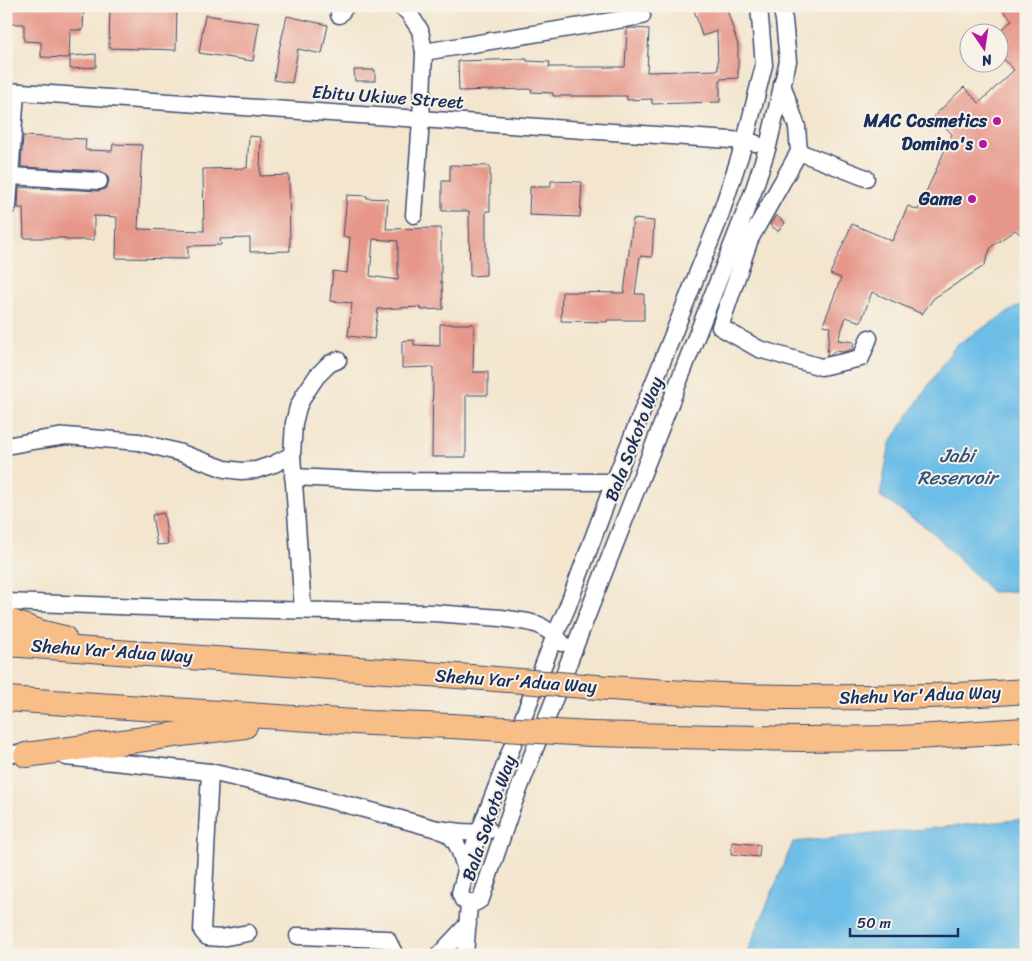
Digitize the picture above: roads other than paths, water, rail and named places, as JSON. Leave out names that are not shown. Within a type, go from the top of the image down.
[{"type":"highway","points":[[6,620],[61,638],[206,658]]},
{"type":"highway","name":"Shehu Yar'Adua Way","points":[[6,644],[683,693],[789,697],[912,696],[1026,691]]},
{"type":"highway","points":[[6,699],[370,724]]},
{"type":"highway","points":[[16,754],[257,725],[370,724],[451,726],[591,734],[800,739],[901,738],[1026,730]]},
{"type":"street","points":[[400,6],[408,12],[420,30],[424,52],[414,215]]},
{"type":"street","name":"Bala Sokoto Way","points":[[759,6],[764,65],[745,141],[718,222],[614,482],[480,832],[460,893],[463,900],[469,904],[476,904],[482,899],[512,806],[753,192],[768,146],[788,61],[782,6]]},
{"type":"street","points":[[424,52],[642,16]]},
{"type":"street","points":[[720,327],[750,239],[800,152],[798,127],[782,84]]},
{"type":"street","points":[[8,206],[11,92]]},
{"type":"street","name":"Ebitu Ukiwe Street","points":[[11,92],[745,141],[768,146]]},
{"type":"street","points":[[800,152],[866,178]]},
{"type":"street","points":[[10,176],[99,181]]},
{"type":"street","points":[[702,322],[720,327],[758,349],[821,367],[861,358],[869,338]]},
{"type":"street","points":[[303,610],[293,477],[294,423],[298,407],[317,376],[329,364],[338,360]]},
{"type":"street","points":[[6,446],[66,436],[139,442],[181,453],[225,469],[241,472],[256,470],[274,464],[292,455]]},
{"type":"street","points":[[293,477],[378,481],[614,482]]},
{"type":"street","points":[[6,602],[434,613],[528,622],[555,635],[560,641],[565,651],[565,671]]},
{"type":"street","points":[[528,622],[556,616],[567,608]]},
{"type":"street","points":[[16,754],[81,758],[210,772],[364,809],[437,829],[448,834],[458,847],[466,871]]},
{"type":"street","points":[[210,772],[202,931],[207,937],[222,938],[248,933]]},
{"type":"street","points":[[437,829],[488,831],[504,821],[512,806]]},
{"type":"street","points":[[465,955],[469,904]]},
{"type":"street","points":[[439,955],[468,924]]},
{"type":"street","points":[[298,936],[387,939],[395,955]]},
{"type":"water","name":"Jabi Reservoir","points":[[1026,301],[1026,591],[992,592],[930,530],[880,496],[890,443],[956,345]]},
{"type":"water","points":[[1026,819],[1026,955],[746,955],[793,842]]},
{"type":"place","name":"MAC Cosmetics","points":[[997,121]]},
{"type":"place","name":"Domino's","points":[[983,144]]},
{"type":"place","name":"Game","points":[[972,199]]}]
